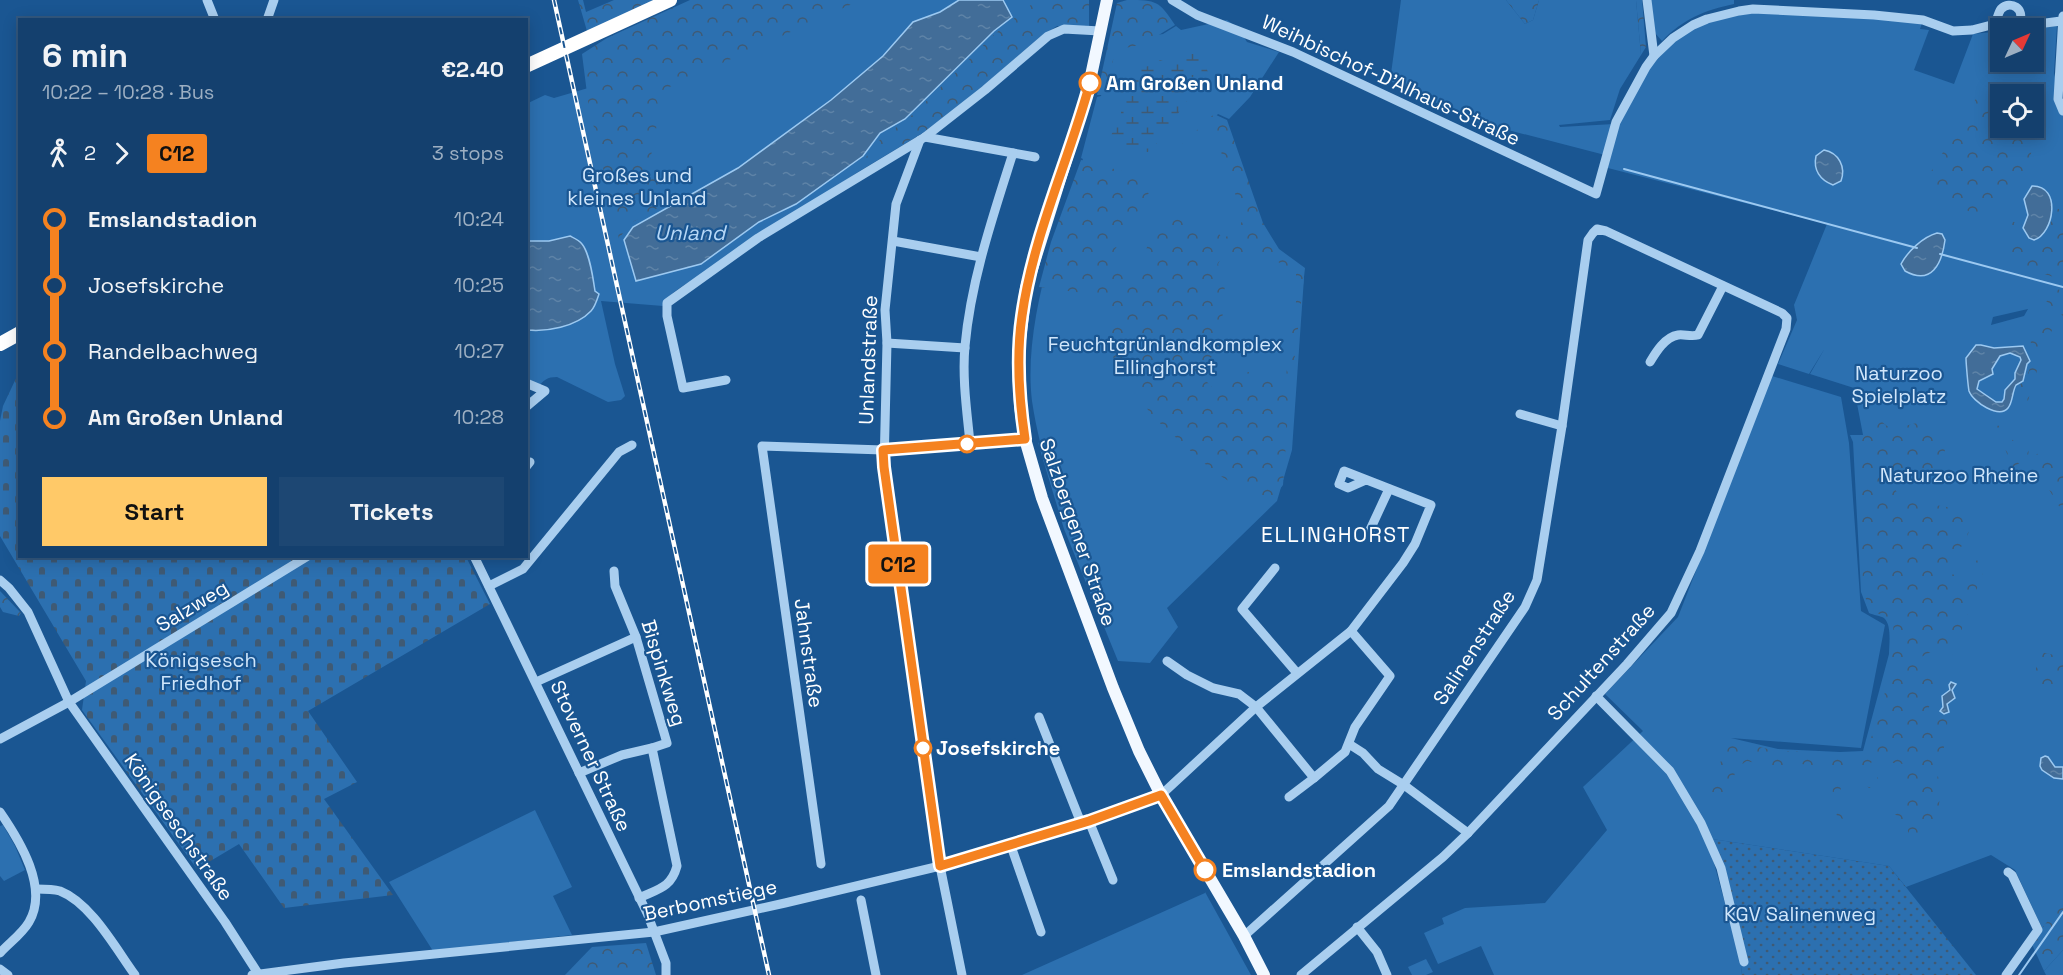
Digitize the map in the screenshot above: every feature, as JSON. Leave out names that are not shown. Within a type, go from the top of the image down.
[{"type":"highway","points":[[528,65],[670,0]]},
{"type":"highway","points":[[0,344],[18,334]]},
{"type":"main road","name":"Salzbergener Straße","points":[[1107,0],[1088,90],[1026,288],[1019,349],[1020,406],[1025,439],[1042,498],[1113,688],[1143,759],[1161,795],[1244,936],[1264,975]]},
{"type":"street","points":[[207,0],[214,18]]},
{"type":"street","points":[[268,18],[274,0]]},
{"type":"street","name":"Weihbischof-D'Alhaus-Straße","points":[[1172,0],[1197,15],[1293,52],[1596,194],[1616,122],[1637,81],[1654,56]]},
{"type":"street","points":[[1647,0],[1654,56]]},
{"type":"street","points":[[1997,18],[2001,9],[2007,4],[2014,4],[2020,9],[2021,18]]},
{"type":"street","points":[[1654,56],[1673,38],[1693,25],[1724,14],[1753,9],[1874,15],[1923,20],[1953,31],[1972,30],[1990,25]]},
{"type":"street","points":[[2044,22],[2062,19],[2058,99],[2063,111]]},
{"type":"street","points":[[726,380],[683,388],[667,316],[667,303],[758,238],[923,139],[1048,36],[1064,29],[1100,31]]},
{"type":"street","points":[[923,139],[1035,157]]},
{"type":"street","name":"Unlandstraße","points":[[923,139],[896,204],[885,310],[887,343],[883,450],[940,866],[962,975]]},
{"type":"street","points":[[970,443],[965,348],[971,301],[981,257],[1013,153]]},
{"type":"street","name":"Schultenstraße","points":[[1301,975],[1443,857],[1468,833],[1658,630],[1671,613],[1700,551],[1788,321],[1782,313],[1606,231],[1600,229],[1595,231]]},
{"type":"street","name":"Salinenstraße","points":[[1244,936],[1389,806],[1525,607],[1537,580],[1562,426],[1588,240],[1595,231]]},
{"type":"street","points":[[893,242],[981,257]]},
{"type":"street","points":[[1650,362],[1659,347],[1671,338],[1678,335],[1698,336],[1723,286]]},
{"type":"street","points":[[887,343],[965,348]]},
{"type":"street","points":[[528,384],[545,391],[528,405]]},
{"type":"street","points":[[1521,414],[1562,426]]},
{"type":"street","points":[[883,450],[1025,439]]},
{"type":"street","points":[[489,586],[523,569],[620,452],[632,445]]},
{"type":"street","name":"Jahnstraße","points":[[821,864],[762,446],[883,450]]},
{"type":"street","points":[[1161,795],[1256,707],[1350,631],[1403,563],[1415,544],[1431,505],[1366,480]]},
{"type":"street","points":[[1369,532],[1389,489]]},
{"type":"street","name":"Salzweg","points":[[0,738],[69,702],[305,558]]},
{"type":"street","name":"Stoverner Straße","points":[[475,558],[639,897],[666,963],[666,975]]},
{"type":"street","points":[[1275,568],[1242,609],[1297,672]]},
{"type":"street","name":"Bispinkweg","points":[[614,571],[615,585],[636,637],[667,743],[652,748],[677,866],[674,877],[667,885],[639,897]]},
{"type":"street","name":"Königseschstraße","points":[[0,580],[28,612],[69,702],[225,922],[256,975]]},
{"type":"street","points":[[1289,797],[1345,752],[1355,726],[1390,676],[1350,631]]},
{"type":"street","points":[[536,682],[636,637]]},
{"type":"street","points":[[1167,661],[1187,675],[1214,688],[1239,694],[1256,707],[1314,778]]},
{"type":"street","points":[[1596,696],[1670,771],[1701,823],[1721,868],[1744,962]]},
{"type":"street","points":[[1039,717],[1113,880]]},
{"type":"street","points":[[1349,744],[1363,753],[1378,769],[1404,785],[1468,833]]},
{"type":"street","points":[[579,773],[622,755],[652,748]]},
{"type":"street","name":"Berbomstiege","points":[[256,975],[355,962],[654,932],[940,866],[1011,846],[1161,795]]},
{"type":"street","points":[[0,812],[30,867],[36,889],[34,909],[29,922],[0,953]]},
{"type":"street","points":[[1011,846],[1041,932]]},
{"type":"street","points":[[2006,975],[2038,930],[2012,875],[2008,872]]},
{"type":"street","points":[[36,889],[58,890],[76,899],[92,916],[135,975]]},
{"type":"street","points":[[861,900],[876,975]]},
{"type":"street","points":[[1357,927],[1377,952],[1387,975]]},
{"type":"street","points":[[0,969],[8,975]]},
{"type":"green space","points":[[578,0],[583,0],[586,12],[614,0],[662,0],[587,31]]},
{"type":"green space","points":[[690,0],[861,0],[654,94],[660,108],[651,156],[665,204],[629,224],[619,239],[588,101],[582,54],[607,38]]},
{"type":"green space","name":"Großes und kleines Unland","points":[[779,0],[1086,0],[1085,27],[1057,26],[1040,37],[950,115],[680,288],[666,300],[663,306],[601,301],[615,364],[625,396],[621,400],[608,402],[557,377],[546,379],[538,387],[528,382],[528,103],[545,95],[554,98],[595,86]]},
{"type":"green space","points":[[1037,0],[1089,0],[1089,26],[1061,24],[1045,31],[938,123],[868,165],[863,161],[883,136],[906,121],[996,33]]},
{"type":"green space","points":[[1127,0],[1156,4],[1165,11],[1175,25],[1144,44],[1116,50],[1103,95],[1097,95],[1117,3]]},
{"type":"green space","points":[[1401,0],[1506,0],[1525,24],[1533,20],[1539,0],[1636,0],[1641,55],[1620,89],[1610,120],[1559,125],[1560,127],[1614,124],[1605,155],[1477,122],[1390,81]]},
{"type":"green space","points":[[1506,0],[1539,0],[1533,20],[1525,24]]},
{"type":"green space","points":[[1636,0],[1642,0],[1646,47],[1641,55]]},
{"type":"green space","points":[[1651,0],[1734,0],[1734,4],[1695,16],[1662,41],[1655,33]]},
{"type":"green space","points":[[1752,10],[1923,20],[1920,29],[1929,30],[1914,70],[1954,84],[1973,34],[1990,32],[1990,72],[2044,72],[2044,26],[2057,25],[2054,73],[2063,108],[2063,906],[2043,930],[2015,870],[1991,855],[1906,887],[1889,866],[1712,839],[1711,852],[1742,966],[1741,975],[1494,975],[1481,946],[1438,964],[1424,933],[1444,924],[1442,918],[1465,908],[1545,903],[1607,830],[1583,787],[1643,731],[1605,694],[1678,617],[1772,376],[1841,397],[1849,443],[1861,611],[1885,625],[1861,748],[1731,738],[1778,749],[1863,751],[1889,654],[1887,621],[1883,617],[1869,613],[1861,592],[1853,442],[1850,435],[1863,435],[1854,388],[1810,374],[1825,348],[1809,374],[1778,364],[1797,320],[1794,305],[1827,224],[1604,167],[1616,122],[1654,56],[1694,26]],"holes":[[[2028,309],[2024,316],[1991,325],[1993,317]]]},
{"type":"green space","name":"Feuchtgrünlandkomplex Ellinghorst","points":[[1227,20],[1238,28],[1247,42],[1279,52],[1250,97],[1229,119],[1218,114],[1216,116],[1256,234],[1304,278],[1292,450],[1277,501],[1167,608],[1178,627],[1150,663],[1118,661],[1064,529],[1038,443],[1040,442],[1032,401],[1030,372],[1037,310],[1062,216],[1083,159],[1081,158],[1097,97],[1101,96],[1114,41],[1163,34],[1176,26],[1181,30]]},
{"type":"green space","points":[[1180,51],[1197,55],[1209,73],[1188,78],[1193,92],[1159,141],[1148,152],[1123,150],[1109,138],[1121,119],[1121,91],[1133,86],[1136,69],[1153,65],[1160,60],[1169,63]]},
{"type":"green space","points":[[1977,97],[1990,102],[1990,138],[2026,139],[2032,146],[2028,178],[2021,188],[1987,211],[1976,214],[1953,205],[1924,183]]},
{"type":"green space","points":[[1214,114],[1227,120],[1263,223],[1279,249],[1305,268],[1292,381],[1286,376],[1296,302],[1296,272],[1260,252],[1243,261],[1225,256],[1226,237],[1244,220],[1216,137],[1200,138],[1161,176],[1113,253],[1121,267],[1141,268],[1149,240],[1176,219],[1214,229],[1222,237],[1223,255],[1218,264],[1225,283],[1220,349],[1197,371],[1218,394],[1238,374],[1249,372],[1290,387],[1283,485],[1268,505],[1214,472],[1152,416],[1111,354],[1112,297],[1039,287],[1051,242],[1081,160],[1140,176],[1151,174]]},
{"type":"green space","points":[[2054,206],[2063,212],[2063,280],[2007,262],[2011,221],[2022,225],[2025,236],[2034,242],[2047,232]]},
{"type":"green space","points":[[2051,287],[2063,291],[2063,316],[2045,300]]},
{"type":"green space","points":[[2039,325],[2054,326],[2044,347],[2027,404],[2018,386],[2030,369],[2029,332]]},
{"type":"green space","name":"Königsesch Friedhof","points":[[18,374],[18,558],[467,558],[490,604],[308,711],[357,782],[324,799],[393,895],[284,908],[239,844],[197,869],[82,710],[86,681],[0,536],[0,421],[3,406]]},
{"type":"green space","points":[[1877,418],[1887,426],[1900,427],[1917,423],[1940,431],[1945,458],[1938,481],[1923,484],[1914,465],[1907,463],[1892,482],[1895,490],[1908,499],[1951,508],[1968,517],[1969,532],[1950,573],[1963,579],[1977,560],[1991,547],[1951,658],[1935,650],[1921,657],[1928,670],[1938,680],[1928,710],[1948,719],[1943,754],[1935,766],[1941,787],[1937,823],[1934,831],[1913,846],[1910,845],[1906,826],[1893,813],[1905,788],[1906,766],[1904,764],[1872,761],[1870,766],[1879,783],[1869,788],[1865,784],[1865,774],[1860,765],[1854,763],[1843,768],[1841,789],[1843,804],[1858,816],[1852,824],[1837,816],[1832,786],[1836,770],[1833,767],[1801,764],[1780,769],[1747,761],[1736,768],[1724,805],[1718,808],[1712,805],[1710,798],[1727,740],[1777,751],[1866,753],[1890,670],[1893,637],[1893,620],[1870,610],[1863,591],[1859,444]]},
{"type":"green space","points":[[1992,425],[2001,426],[2013,440],[2029,448],[2028,456],[2012,469],[2004,446],[1989,428]]},
{"type":"green space","points":[[2039,453],[2051,454],[2063,460],[2063,513],[2047,486],[2025,466],[2026,460]]},
{"type":"green space","points":[[0,591],[21,613],[19,616],[3,612],[0,607]]},
{"type":"green space","points":[[2041,652],[2063,657],[2063,676],[2045,699],[2040,695],[2046,686],[2034,684],[2034,675]]},
{"type":"green space","points":[[535,810],[572,887],[553,896],[572,935],[433,951],[389,882]]},
{"type":"green space","points":[[3,825],[25,870],[4,881],[0,876],[0,826]]},
{"type":"green space","name":"KGV Salinenweg","points":[[1712,839],[1889,866],[1976,975],[1741,975],[1742,966],[1747,961],[1728,884]]},
{"type":"green space","name":"Emslandstadion","points":[[1205,893],[1251,975],[1022,975]]},
{"type":"green space","points":[[2063,902],[2063,950],[2044,971],[2031,942]]},
{"type":"green space","points":[[646,943],[656,975],[565,975],[592,947]]},
{"type":"green space","points":[[2063,950],[2063,975],[2046,975],[2044,971]]},
{"type":"green space","points":[[1426,959],[1433,972],[1426,975],[1412,975],[1408,967]]},
{"type":"water","name":"Unland","points":[[959,0],[1003,0],[1012,17],[994,31],[905,119],[880,133],[863,156],[796,204],[759,222],[701,264],[636,281],[624,240],[633,227],[738,168],[831,100],[883,56],[913,22],[940,12]]},
{"type":"water","points":[[1824,150],[1834,154],[1842,166],[1841,181],[1833,185],[1824,180],[1817,170],[1816,156]]},
{"type":"water","points":[[2032,186],[2042,188],[2048,193],[2052,210],[2046,229],[2034,240],[2029,238],[2023,228],[2028,215],[2024,199]]},
{"type":"water","points":[[1937,233],[1942,234],[1945,240],[1941,257],[1934,270],[1922,276],[1905,271],[1901,264],[1908,254],[1921,241]]},
{"type":"water","points":[[570,236],[581,243],[591,266],[595,291],[599,294],[591,311],[577,321],[552,329],[528,330],[528,241],[549,241]]},
{"type":"water","points":[[1976,345],[1994,348],[2023,346],[2030,361],[2027,364],[2023,381],[2016,385],[2008,408],[1999,412],[1987,408],[1971,395],[1966,358]],"holes":[[[2010,353],[2020,357],[2015,379],[2005,390],[2002,402],[1996,402],[1977,389],[1979,381],[1993,374],[1992,369],[2000,356]]]},
{"type":"water","points":[[1951,682],[1956,684],[1952,690],[1955,698],[1947,704],[1949,712],[1944,714],[1940,711],[1943,707],[1942,696],[1950,690]]},
{"type":"water","points":[[2045,756],[2055,767],[2063,767],[2063,779],[2054,778],[2042,770],[2041,758]]},
{"type":"waterway","points":[[1624,169],[1917,248]]},
{"type":"waterway","points":[[1940,254],[2063,287]]},
{"type":"waterway","points":[[2019,975],[2063,912]]},
{"type":"railway","points":[[554,0],[769,975]]},
{"type":"bus line","name":"C12","points":[[1090,83],[1026,288],[1019,349],[1020,406],[1025,439],[883,450],[940,866],[1089,821],[1161,795],[1205,870]]},
{"type":"place","name":"Am Großen Unland","points":[[1090,83]]},
{"type":"place","name":"Josefskirche","points":[[923,748]]},
{"type":"place","name":"Emslandstadion","points":[[1205,870]]},
{"type":"district","name":"ELLINGHORST","points":[[1336,534]]},
{"type":"park label","name":"Naturzoo Spielplatz","points":[[1899,384]]},
{"type":"park label","name":"Naturzoo Rheine","points":[[1959,475]]}]
